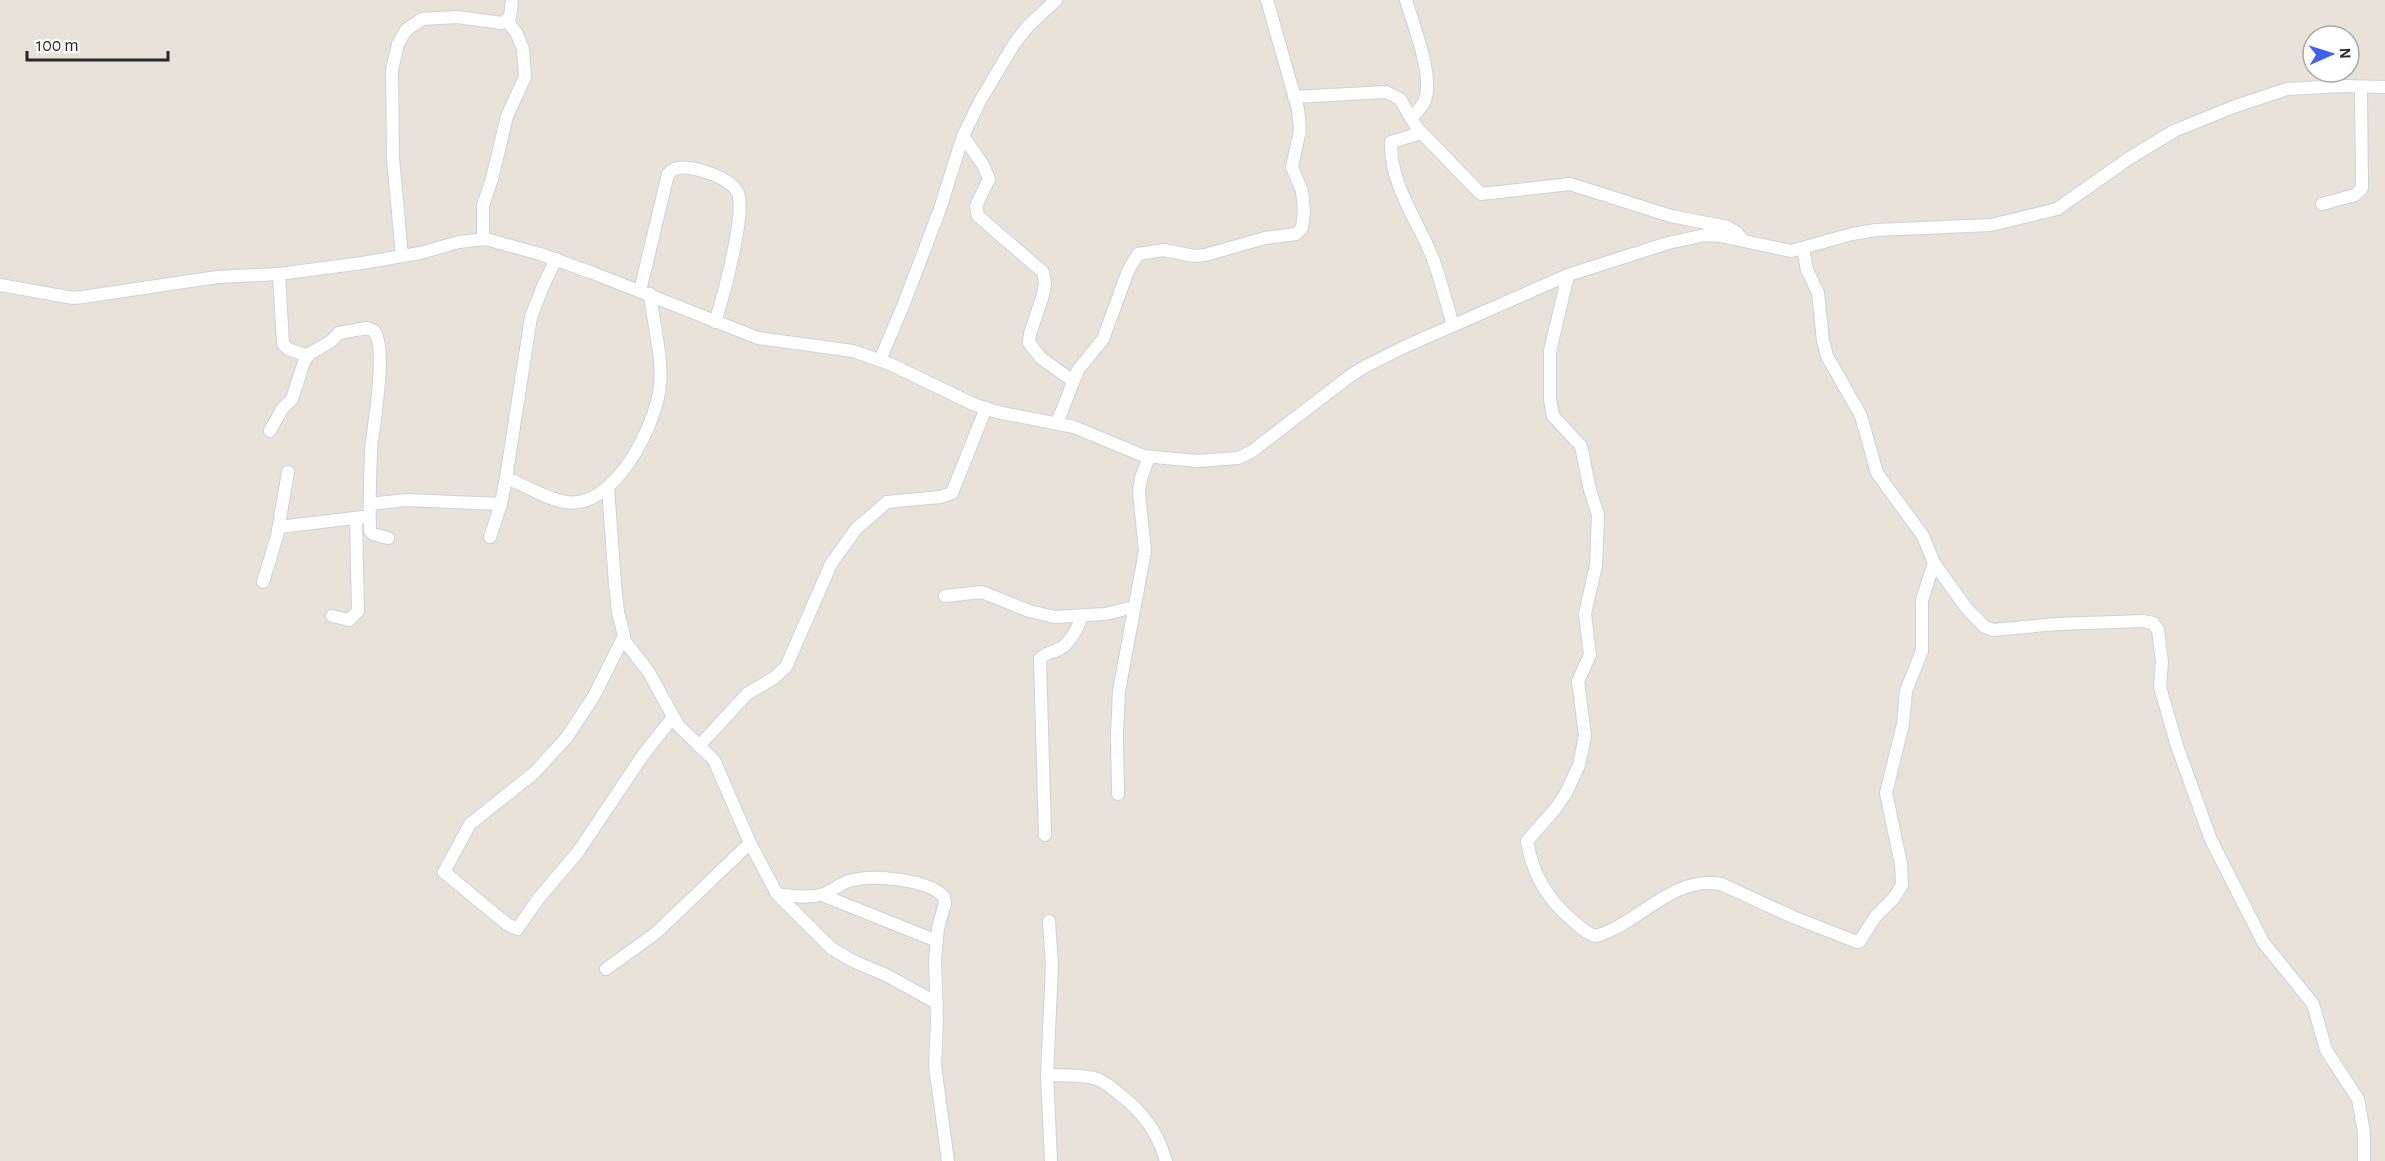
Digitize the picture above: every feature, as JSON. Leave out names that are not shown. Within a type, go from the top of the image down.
[{"type":"street","points":[[402,256],[393,158],[392,70],[398,44],[406,30],[422,19],[457,17],[495,24],[507,20],[512,10],[512,0]]},
{"type":"street","points":[[880,360],[940,209],[963,136],[980,101],[1014,44],[1028,26],[1056,0]]},
{"type":"street","points":[[1057,423],[1080,367],[1103,339],[1128,271],[1138,254],[1168,250],[1194,256],[1205,255],[1258,240],[1300,232],[1303,221],[1303,200],[1300,184],[1292,167],[1300,130],[1294,97],[1267,0]]},
{"type":"street","points":[[1406,0],[1426,73],[1427,90],[1425,102],[1411,119]]},
{"type":"street","points":[[483,239],[483,205],[492,179],[507,116],[525,77],[523,49],[517,34],[507,20]]},
{"type":"street","points":[[2322,204],[2355,195],[2362,188],[2361,87]]},
{"type":"street","points":[[0,285],[78,297],[217,277],[279,274],[402,256],[459,242],[483,239],[556,259],[759,339],[839,348],[880,360],[986,408],[1019,418],[1057,423],[1096,435],[1149,457],[1197,460],[1238,458],[1261,446],[1336,386],[1366,366],[1568,275],[1628,255],[1705,235],[1742,239],[1782,250],[1803,249],[1852,234],[1876,230],[1991,225],[2052,211],[2064,205],[2128,159],[2188,124],[2233,106],[2288,89],[2385,87]]},
{"type":"street","points":[[1294,97],[1386,92],[1400,99],[1421,133],[1481,194],[1570,184],[1671,216],[1727,227],[1742,239]]},
{"type":"street","points":[[1421,133],[1391,142],[1394,167],[1401,194],[1434,261],[1453,326]]},
{"type":"street","points":[[963,136],[983,165],[989,179],[976,206],[978,216],[1038,266],[1045,277],[1040,309],[1030,334],[1029,343],[1041,358],[1073,381]]},
{"type":"street","points":[[506,478],[566,502],[587,499],[608,487],[644,437],[660,388],[660,364],[645,293],[668,174],[674,168],[684,167],[716,176],[734,187],[739,199],[730,268],[715,322]]},
{"type":"street","points":[[1803,249],[1808,270],[1818,293],[1822,341],[1828,360],[1861,416],[1877,473],[1923,536],[1934,563],[1967,609],[1991,630],[2057,624],[2143,621],[2157,627],[2162,660],[2161,690],[2177,746],[2211,840],[2263,942],[2313,1004],[2326,1050],[2358,1099],[2364,1133],[2364,1161]]},
{"type":"street","points":[[490,537],[501,504],[506,478],[531,317],[556,259]]},
{"type":"street","points":[[279,274],[283,344],[288,349],[308,356]]},
{"type":"street","points":[[1568,275],[1550,351],[1550,399],[1554,416],[1581,446],[1598,515],[1596,565],[1585,622],[1590,655],[1579,677],[1578,686],[1585,735],[1579,765],[1566,793],[1527,841],[1532,865],[1544,889],[1558,907],[1587,932],[1596,936],[1610,931],[1677,891],[1702,883],[1715,883],[1793,917],[1857,942],[1861,941],[1875,917],[1894,898],[1902,885],[1901,864],[1886,793],[1903,724],[1907,689],[1922,651],[1922,600],[1934,563]]},
{"type":"street","points":[[270,431],[282,409],[292,399],[308,356],[339,333],[367,328],[376,334],[379,378],[372,445],[371,533],[388,538]]},
{"type":"street","points":[[699,746],[747,694],[784,669],[831,564],[846,539],[855,530],[887,501],[946,496],[952,493],[986,408]]},
{"type":"street","points":[[1118,794],[1119,691],[1146,543],[1140,487],[1149,457]]},
{"type":"street","points":[[262,582],[279,527],[288,472]]},
{"type":"street","points":[[608,487],[618,612],[624,634],[622,639],[594,696],[567,737],[534,772],[470,824],[444,872],[507,924],[517,929],[539,898],[578,852],[643,755],[673,717]]},
{"type":"street","points":[[279,527],[356,518],[370,510],[406,500],[501,504]]},
{"type":"street","points":[[332,616],[349,620],[358,611],[356,518]]},
{"type":"street","points":[[945,596],[980,592],[1055,617],[1105,614],[1134,607]]},
{"type":"street","points":[[1045,836],[1040,659],[1043,655],[1058,650],[1068,643],[1082,616]]},
{"type":"street","points":[[622,639],[648,671],[683,731],[714,760],[750,843],[777,894],[831,948],[937,1003]]},
{"type":"street","points":[[606,969],[656,933],[750,843]]},
{"type":"street","points":[[777,894],[804,897],[822,895],[848,881],[865,877],[885,877],[935,890],[944,897],[945,903],[937,941],[936,1081],[948,1161]]},
{"type":"street","points":[[822,895],[937,941]]},
{"type":"street","points":[[1049,921],[1052,965],[1047,1075],[1051,1161]]},
{"type":"street","points":[[1047,1075],[1092,1078],[1107,1084],[1134,1105],[1148,1120],[1155,1131],[1166,1161]]}]
